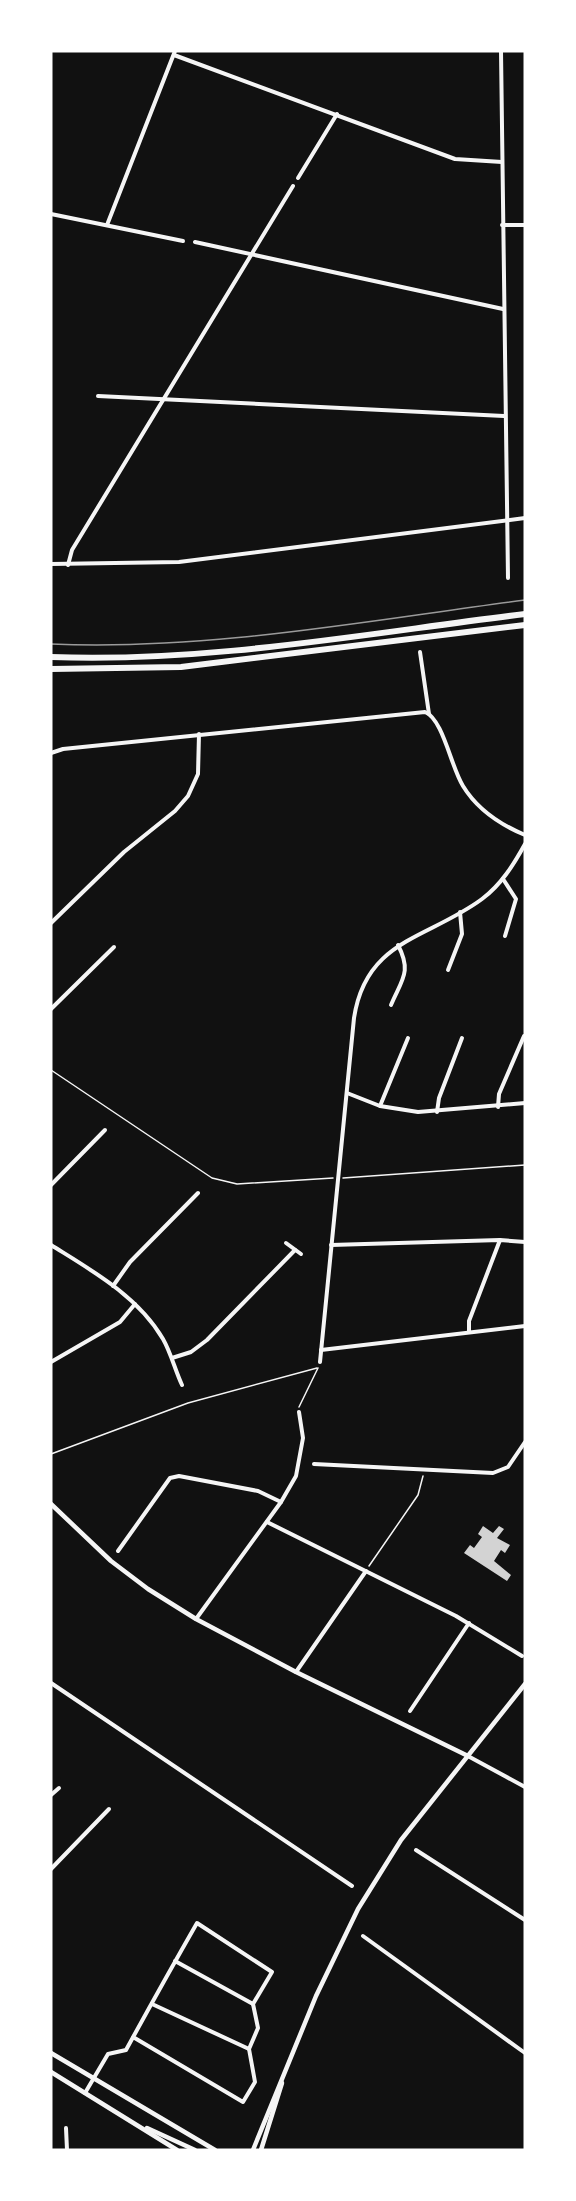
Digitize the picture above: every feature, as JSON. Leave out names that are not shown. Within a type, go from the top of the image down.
[{"type":"main road","points":[[51,657],[125,658],[246,649],[525,614]]},
{"type":"main road","points":[[51,669],[181,667],[525,625]]},
{"type":"street","points":[[501,51],[504,416],[508,578]]},
{"type":"street","points":[[107,225],[175,53],[455,159],[502,162]]},
{"type":"street","points":[[298,178],[337,114]]},
{"type":"street","points":[[68,565],[72,550],[293,186]]},
{"type":"street","points":[[51,214],[183,241]]},
{"type":"street","points":[[502,225],[525,225]]},
{"type":"street","points":[[195,242],[503,309]]},
{"type":"street","points":[[98,396],[504,416]]},
{"type":"street","points":[[51,564],[179,562],[525,518]]},
{"type":"street","points":[[420,652],[429,714],[440,725],[446,749],[464,788],[490,815],[525,835]]},
{"type":"street","points":[[51,753],[63,749],[199,734],[414,713],[429,714]]},
{"type":"street","points":[[51,923],[124,852],[182,804],[193,789],[198,774],[199,734]]},
{"type":"street","points":[[320,1362],[358,998],[367,978],[381,958],[398,945],[483,898],[503,879],[525,844]]},
{"type":"street","points":[[503,879],[516,899],[505,936]]},
{"type":"street","points":[[448,970],[462,934],[460,912]]},
{"type":"street","points":[[391,1005],[406,970],[407,962],[398,945]]},
{"type":"street","points":[[51,1009],[114,947]]},
{"type":"street","points":[[498,1107],[499,1094],[524,1036]]},
{"type":"street","points":[[380,1107],[408,1038]]},
{"type":"street","points":[[437,1112],[439,1098],[462,1038]]},
{"type":"street","points":[[347,1093],[380,1107],[418,1112],[525,1103]]},
{"type":"street","points":[[51,1185],[105,1130]]},
{"type":"street","points":[[113,1286],[130,1262],[198,1193]]},
{"type":"street","points":[[331,1245],[500,1240],[525,1242]]},
{"type":"street","points":[[469,1331],[469,1320],[500,1240]]},
{"type":"street","points":[[286,1243],[301,1254]]},
{"type":"street","points":[[51,1245],[113,1286],[135,1304],[150,1321],[172,1358],[182,1385]]},
{"type":"street","points":[[172,1358],[191,1352],[207,1340],[295,1250]]},
{"type":"street","points":[[51,1362],[120,1323],[135,1304]]},
{"type":"street","points":[[321,1350],[525,1326]]},
{"type":"street","points":[[196,1619],[281,1502],[296,1476],[303,1438],[299,1412]]},
{"type":"street","points":[[314,1464],[486,1474],[500,1472],[508,1467],[525,1442]]},
{"type":"street","points":[[118,1551],[170,1478],[179,1476],[258,1491],[281,1502]]},
{"type":"street","points":[[51,1504],[111,1561],[148,1589],[196,1619],[525,1787]]},
{"type":"street","points":[[267,1522],[469,1623],[522,1656]]},
{"type":"street","points":[[296,1672],[366,1571]]},
{"type":"street","points":[[410,1711],[469,1623]]},
{"type":"street","points":[[51,1683],[352,1886]]},
{"type":"street","points":[[253,2150],[292,2052],[358,1909],[401,1840],[466,1755],[525,1684]]},
{"type":"street","points":[[51,1795],[59,1788]]},
{"type":"street","points":[[51,1869],[109,1809]]},
{"type":"street","points":[[416,1850],[525,1920]]},
{"type":"street","points":[[85,2093],[108,2054],[126,2050],[133,2037],[152,2004],[197,1923],[272,1972],[253,2004],[258,2028],[249,2049],[255,2085],[243,2102],[133,2037]]},
{"type":"street","points":[[363,1936],[525,2053]]},
{"type":"street","points":[[176,1961],[253,2004]]},
{"type":"street","points":[[152,2004],[249,2049]]},
{"type":"street","points":[[261,2150],[292,2052]]},
{"type":"street","points":[[51,2053],[215,2150]]},
{"type":"street","points":[[51,2072],[139,2124],[177,2150]]},
{"type":"street","points":[[139,2124],[176,2139],[195,2150]]},
{"type":"street","points":[[66,2128],[67,2150]]},
{"type":"path","points":[[51,1070],[212,1178],[237,1184],[525,1165]]},
{"type":"path","points":[[51,1454],[188,1403],[318,1368],[300,1402],[299,1412]]},
{"type":"path","points":[[366,1571],[418,1495],[422,1469]]},
{"type":"building","points":[[483,1526],[493,1533],[499,1526],[504,1529],[497,1538],[510,1545],[505,1553],[501,1550],[494,1561],[511,1575],[507,1581],[464,1553],[470,1545],[474,1548],[482,1537],[478,1534]]},
{"type":"tram line","points":[[51,644],[170,643],[229,638],[348,625],[525,600]]}]
